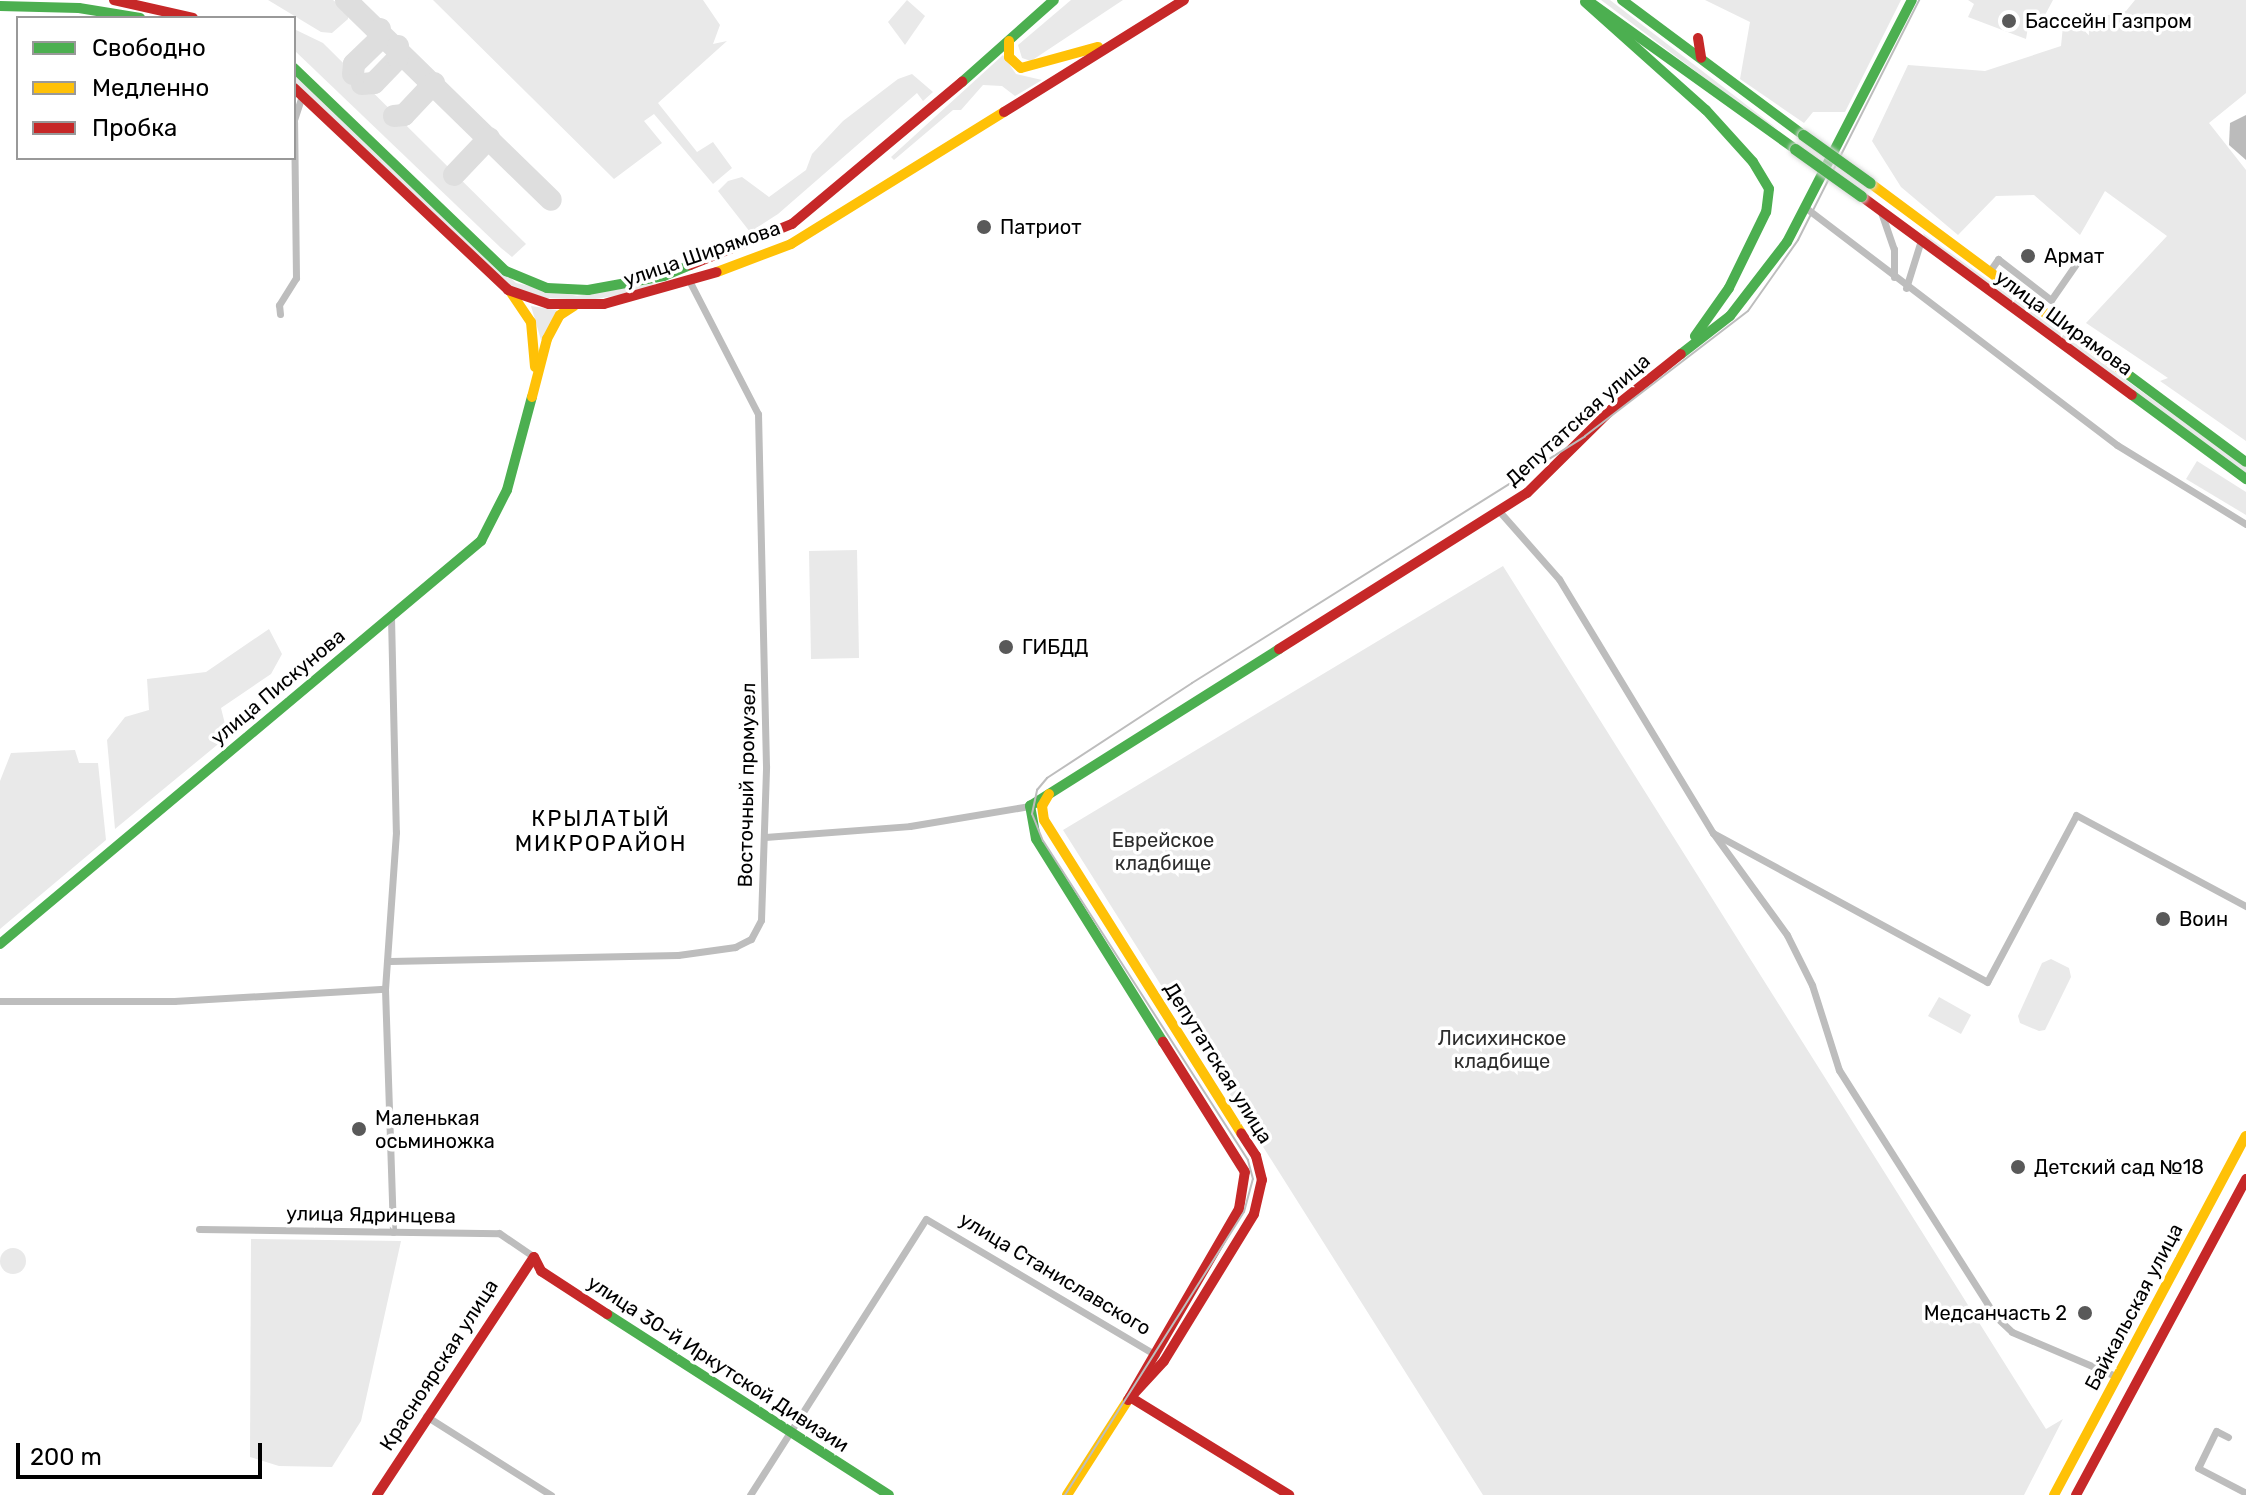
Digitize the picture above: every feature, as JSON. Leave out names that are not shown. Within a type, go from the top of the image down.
[{"type":"main road","points":[[114,0],[183,16]]},
{"type":"main road","name":"улица Ширямова","points":[[296,70],[494,260],[530,284],[588,290],[637,283],[736,251],[792,224],[881,155],[1054,0]]},
{"type":"main road","name":"улица Ширямова","points":[[298,92],[508,290],[533,301],[574,306],[621,301],[690,282],[769,254],[823,226],[1103,46],[1184,0]]},
{"type":"main road","points":[[1586,0],[1613,32],[1706,110],[1766,181],[1767,208],[1709,323],[1666,365]]},
{"type":"main road","name":"улица Ширямова","points":[[1586,0],[1881,210],[2246,479]]},
{"type":"main road","name":"улица Ширямова","points":[[1623,0],[2246,462]]},
{"type":"main road","name":"Депутатская улица","points":[[1130,1397],[1164,1361],[1254,1214],[1261,1193],[1260,1169],[1044,820],[1043,803],[1051,791],[1529,491],[1666,365],[1730,316],[1770,268],[1806,208],[1912,0]]},
{"type":"main road","points":[[0,6],[79,8],[128,16]]},
{"type":"main road","points":[[1698,38],[1702,59]]},
{"type":"main road","points":[[1009,41],[1009,57],[1021,68],[1103,46]]},
{"type":"main road","points":[[1906,229],[1915,216]]},
{"type":"main road","points":[[1740,264],[1740,276],[1748,283],[1770,268]]},
{"type":"main road","name":"улица Пискунова","points":[[508,290],[527,312],[535,341],[529,423]]},
{"type":"main road","name":"улица Пискунова","points":[[0,944],[481,541],[507,490],[529,423],[547,339],[560,315],[574,306]]},
{"type":"main road","points":[[1030,806],[1051,791]]},
{"type":"main road","name":"Депутатская улица","points":[[1030,806],[1028,821],[1036,839],[1245,1172],[1239,1209],[1151,1353],[1130,1397],[1067,1495]]},
{"type":"main road","name":"Байкальская улица","points":[[2054,1495],[2246,1136]]},
{"type":"main road","name":"Байкальская улица","points":[[2076,1495],[2246,1179]]},
{"type":"main road","name":"улица 30-й Иркутской Дивизии","points":[[534,1257],[541,1271],[889,1495]]},
{"type":"main road","name":"Красноярская улица","points":[[377,1495],[426,1416],[534,1257]]},
{"type":"main road","points":[[1130,1397],[1289,1495]]},
{"type":"street","points":[[280,314],[279,305],[296,278],[294,160]]},
{"type":"street","points":[[1806,208],[1906,288],[2117,445],[2246,524]]},
{"type":"street","points":[[1881,210],[1894,249],[1894,277]]},
{"type":"street","points":[[1906,288],[1921,240]]},
{"type":"street","points":[[1989,272],[1998,259],[2051,300],[2076,264]]},
{"type":"street","name":"Восточный промузел","points":[[390,961],[648,956],[735,947],[751,939],[761,920],[765,837],[758,414],[690,282]]},
{"type":"street","points":[[1499,511],[1559,579],[1713,833],[1787,935],[1812,985],[1839,1070],[1995,1316],[2012,1332],[2118,1377]]},
{"type":"street","points":[[391,617],[397,817],[390,961],[385,989],[393,1232]]},
{"type":"street","points":[[765,837],[910,826],[1030,806]]},
{"type":"street","points":[[1713,833],[1987,982],[2076,815],[2246,906]]},
{"type":"street","points":[[0,1001],[182,1001],[385,989]]},
{"type":"street","name":"улица Станиславского","points":[[789,1433],[926,1219],[1164,1361]]},
{"type":"street","name":"улица Ядринцева","points":[[199,1229],[499,1233],[534,1257]]},
{"type":"street","points":[[426,1416],[551,1495]]},
{"type":"street","points":[[2228,1437],[2216,1431],[2198,1468],[2246,1493]]},
{"type":"street","points":[[750,1495],[789,1433]]},
{"type":"green space","points":[[268,0],[333,0],[348,11],[348,19],[332,33],[321,32]]},
{"type":"green space","points":[[433,0],[703,0],[720,25],[713,44],[727,41],[658,103],[697,152],[713,142],[732,168],[713,184],[654,114],[644,121],[662,143],[614,179]]},
{"type":"green space","points":[[907,0],[925,16],[905,45],[888,22]]},
{"type":"green space","points":[[1071,0],[1123,0],[1031,61],[1022,58],[1018,45]]},
{"type":"green space","points":[[1601,0],[1610,0],[1779,130],[1751,113]]},
{"type":"green space","points":[[1705,0],[1901,0],[1845,112],[1813,112],[1804,123],[1740,79],[1750,22]]},
{"type":"green space","name":"Бассейн Газпром","points":[[1968,0],[2053,0],[2037,30],[2028,27],[2026,39],[1968,17],[1974,4]]},
{"type":"green space","points":[[2135,0],[2246,0],[2246,93],[2209,123],[2246,170],[2246,441],[2160,381],[2168,378],[2086,323],[2167,236],[2105,191],[2080,235],[2034,195],[1996,196],[1958,235],[1901,187],[1872,141],[1908,65],[1985,71],[2061,46],[2063,26],[2126,11]]},
{"type":"green space","points":[[296,30],[323,43],[526,244],[512,257],[296,52]]},
{"type":"green space","points":[[1003,55],[1016,74],[1042,80],[1015,96],[1002,86],[983,85],[961,110],[953,110],[894,160],[891,157]]},
{"type":"green space","points":[[912,74],[933,92],[923,101],[917,93],[778,214],[750,232],[718,191],[728,181],[742,177],[769,197],[806,170],[812,154],[843,121],[898,79]]},
{"type":"green space","points":[[296,75],[516,283],[577,296],[656,283],[640,292],[589,300],[546,298],[512,287],[296,84]]},
{"type":"green space","points":[[1923,233],[2246,467],[2246,475],[1925,239]]},
{"type":"green space","points":[[531,306],[557,310],[543,340],[541,340]]},
{"type":"green space","points":[[2197,461],[2246,492],[2246,515],[2186,479]]},
{"type":"green space","points":[[857,550],[859,658],[811,659],[809,551]]},
{"type":"green space","name":"Лисихинское кладбище","points":[[1503,566],[2046,1429],[2063,1419],[2024,1495],[1483,1495],[1063,830]]},
{"type":"green space","points":[[269,629],[282,654],[271,674],[221,708],[228,736],[115,829],[107,740],[125,717],[149,710],[147,679],[206,672]]},
{"type":"green space","points":[[75,750],[79,763],[98,763],[106,840],[0,929],[0,781],[11,753]]},
{"type":"green space","points":[[2051,959],[2069,968],[2071,977],[2045,1030],[2039,1031],[2020,1023],[2018,1016],[2042,963]]},
{"type":"green space","points":[[1939,997],[1971,1015],[1961,1034],[1928,1016]]},
{"type":"green space","points":[[251,1239],[401,1241],[361,1421],[332,1467],[279,1466],[250,1457]]},
{"type":"green space","points":[[13,1248],[22,1252],[26,1261],[22,1270],[13,1274],[4,1270],[0,1261],[4,1252]]},
{"type":"shaded area","points":[[2246,115],[2246,160],[2229,145],[2230,123]]},
{"type":"taxiway","points":[[346,0],[551,200]]},
{"type":"taxiway","points":[[353,74],[354,64],[379,40],[380,29]]},
{"type":"taxiway","points":[[362,84],[374,83],[398,58],[398,46]]},
{"type":"taxiway","points":[[394,116],[404,115],[434,83]]},
{"type":"taxiway","points":[[454,175],[489,138]]},
{"type":"tram line","points":[[1065,1495],[1244,1212],[1253,1179],[1248,1160],[1043,841],[1032,814],[1037,790],[1047,778],[1192,683],[1585,436],[1748,311],[1798,240],[1919,0]]},
{"type":"traffic: fast","points":[[962,82],[1054,0]]},
{"type":"traffic: fast","points":[[1587,0],[1795,149]]},
{"type":"traffic: fast","points":[[1622,0],[1803,135]]},
{"type":"traffic: fast","points":[[1681,354],[1730,316],[1787,242],[1912,0]]},
{"type":"traffic: fast","points":[[1585,2],[1706,110],[1753,162],[1769,189],[1766,212],[1729,288],[1695,336]]},
{"type":"traffic: fast","points":[[0,6],[79,8],[128,16]]},
{"type":"traffic: fast","points":[[296,70],[506,271],[547,288],[588,290],[664,276],[690,265]]},
{"type":"traffic: fast","points":[[1803,135],[1870,183]]},
{"type":"traffic: fast","points":[[1795,149],[1861,196]]},
{"type":"traffic: fast","points":[[2126,373],[2246,462]]},
{"type":"traffic: fast","points":[[2132,395],[2246,479]]},
{"type":"traffic: fast","points":[[0,944],[481,541],[507,490],[532,397]]},
{"type":"traffic: fast","points":[[1163,1042],[1036,839],[1030,806],[1279,649]]},
{"type":"traffic: fast","points":[[607,1314],[889,1495]]},
{"type":"traffic: slow","points":[[1009,41],[1009,57],[1021,68],[1098,47]]},
{"type":"traffic: slow","points":[[717,272],[791,244],[1004,112]]},
{"type":"traffic: slow","points":[[1870,183],[2126,373]]},
{"type":"traffic: slow","points":[[510,291],[531,322],[535,367]]},
{"type":"traffic: slow","points":[[532,397],[547,339],[560,315],[574,306]]},
{"type":"traffic: slow","points":[[1049,794],[1042,806],[1044,820],[1241,1133]]},
{"type":"traffic: slow","points":[[2054,1495],[2246,1136]]},
{"type":"traffic: slow","points":[[1067,1495],[1128,1400]]},
{"type":"traffic: jam","points":[[114,0],[184,16]]},
{"type":"traffic: jam","points":[[1004,112],[1184,0]]},
{"type":"traffic: jam","points":[[1698,38],[1701,58]]},
{"type":"traffic: jam","points":[[690,265],[792,224],[962,82]]},
{"type":"traffic: jam","points":[[296,90],[508,290],[549,304],[604,304],[717,272]]},
{"type":"traffic: jam","points":[[1861,196],[2132,395]]},
{"type":"traffic: jam","points":[[1279,649],[1527,493],[1612,409],[1681,354]]},
{"type":"traffic: jam","points":[[1130,1397],[1239,1209],[1245,1172],[1163,1042]]},
{"type":"traffic: jam","points":[[1128,1400],[1164,1361],[1254,1214],[1262,1180],[1256,1156],[1241,1133]]},
{"type":"traffic: jam","points":[[2076,1495],[2246,1179]]},
{"type":"traffic: jam","points":[[377,1495],[534,1257],[541,1271],[607,1314]]},
{"type":"traffic: jam","points":[[1130,1397],[1289,1495]]},
{"type":"place","name":"Бассейн Газпром","points":[[2009,21]]},
{"type":"place","name":"Патриот","points":[[984,227]]},
{"type":"place","name":"Армат","points":[[2028,256]]},
{"type":"place","name":"ГИБДД","points":[[1006,647]]},
{"type":"place","name":"Воин","points":[[2163,919]]},
{"type":"place","name":"Маленькая осьминожка","points":[[359,1129]]},
{"type":"place","name":"Детский сад №18","points":[[2018,1167]]},
{"type":"place","name":"Медсанчасть 2","points":[[2085,1313]]},
{"type":"district","name":"КРЫЛАТЫЙ МИКРОРАЙОН","points":[[601,830]]},
{"type":"park label","name":"Еврейское кладбище","points":[[1163,852]]}]
